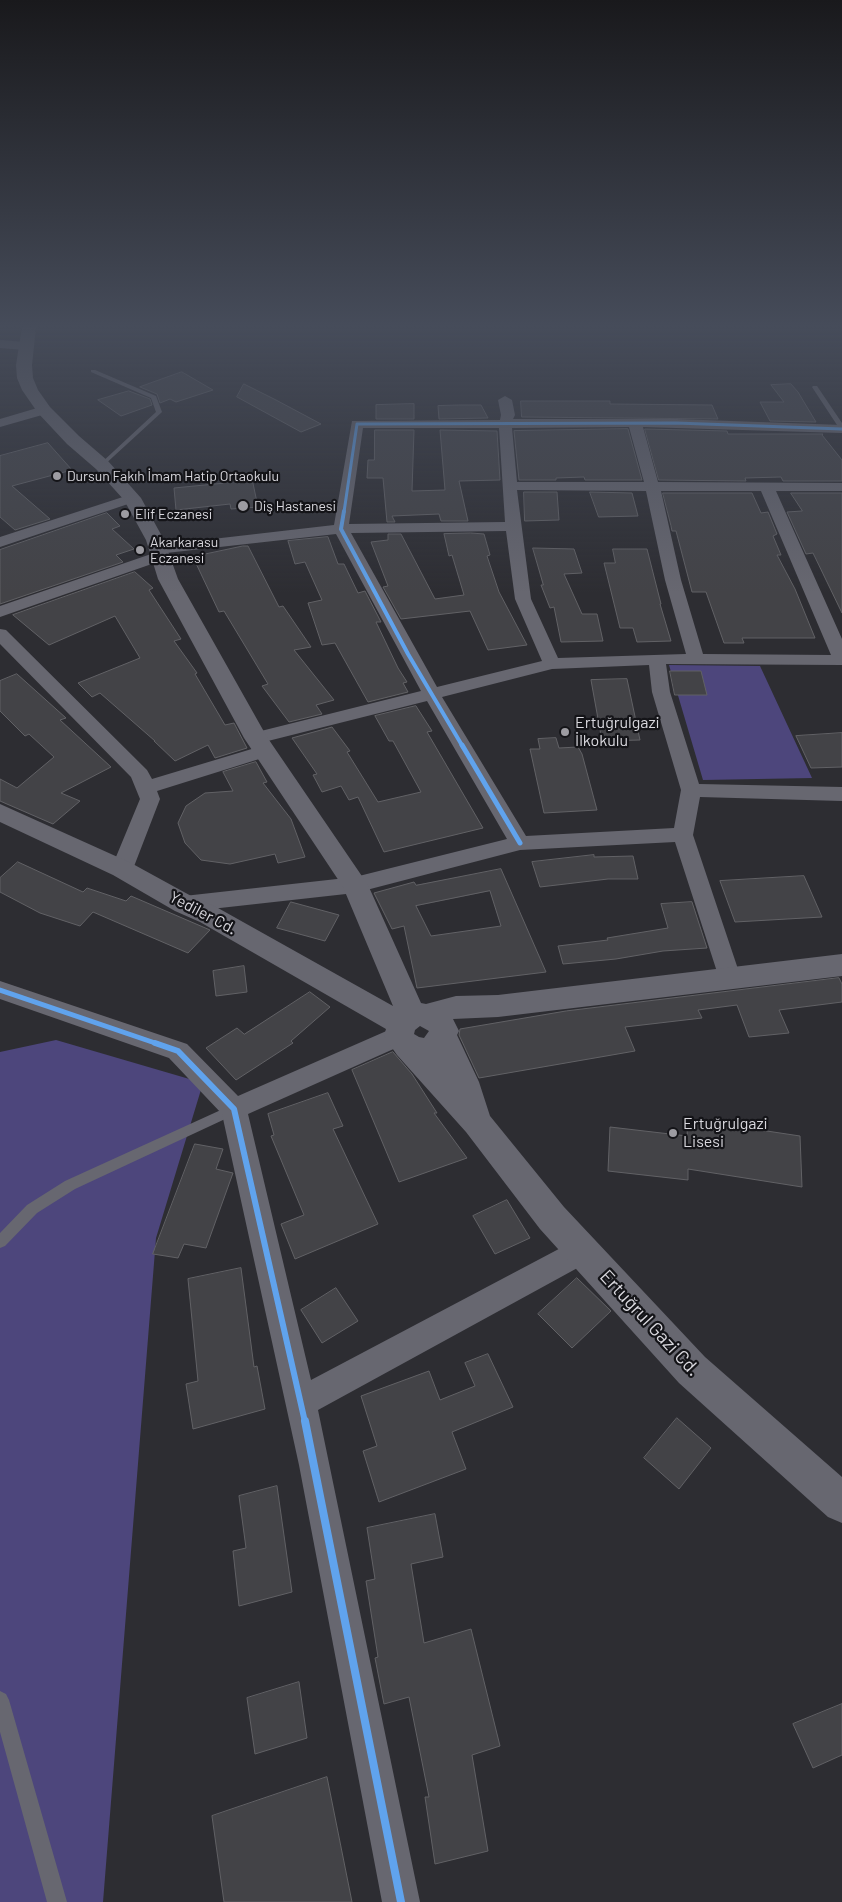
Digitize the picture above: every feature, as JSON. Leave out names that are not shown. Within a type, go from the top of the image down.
[{"type":"street","points":[[0,423],[25,416]]},
{"type":"street","points":[[50,416],[73,440],[102,465],[132,498],[159,552],[168,579],[261,745],[355,885],[419,1029]]},
{"type":"street","points":[[508,416],[505,424],[513,526],[523,599],[552,664]]},
{"type":"street","points":[[520,843],[432,694],[341,529],[357,424],[635,423],[842,428]]},
{"type":"street","points":[[635,423],[652,486],[672,580],[696,660]]},
{"type":"street","points":[[510,486],[842,487]]},
{"type":"street","points":[[146,788],[261,745],[432,694],[552,664],[656,659],[842,660],[766,486]]},
{"type":"street","points":[[0,542],[132,498]]},
{"type":"street","points":[[0,612],[159,552],[341,529],[513,526]]},
{"type":"street","points":[[0,634],[140,774],[150,799],[132,850],[122,868]]},
{"type":"street","points":[[656,659],[661,692],[691,790],[683,835],[730,978]]},
{"type":"street","points":[[691,790],[842,794]]},
{"type":"street","name":"Yediler Cd.","points":[[0,812],[122,868],[184,904],[419,1029]]},
{"type":"street","points":[[184,904],[355,885],[520,843],[683,835]]},
{"type":"street","points":[[234,1109],[419,1029],[498,1006],[842,965]]},
{"type":"street","points":[[0,990],[178,1051],[234,1109],[300,1402],[401,1902]]},
{"type":"street","name":"Ertuğrul Gazi Cd.","points":[[419,1029],[477,1123],[552,1218],[692,1370],[842,1503]]},
{"type":"street","points":[[300,1402],[582,1251]]},
{"type":"lane","points":[[102,465],[155,416]]},
{"type":"lane","points":[[834,416],[842,428]]},
{"type":"lane","points":[[0,1242],[32,1209],[63,1188],[234,1109]]},
{"type":"lane","points":[[0,1700],[57,1902]]},
{"type":"shaded area","points":[[669,665],[760,666],[812,778],[703,780]]},
{"type":"shaded area","points":[[56,1040],[203,1083],[156,1238],[103,1902],[0,1902],[0,1052]]},
{"type":"building","points":[[271,416],[306,416],[321,424],[301,432]]},
{"type":"building","points":[[376,416],[414,416],[414,419],[376,419]]},
{"type":"building","points":[[439,416],[487,416],[488,418],[439,419]]},
{"type":"building","points":[[717,416],[718,419],[522,417]]},
{"type":"building","points":[[767,416],[812,416],[816,422],[770,421]]},
{"type":"building","points":[[628,429],[642,480],[585,480],[584,477],[556,478],[556,480],[519,480],[514,431]]},
{"type":"building","points":[[645,429],[727,431],[728,434],[823,434],[842,460],[842,481],[783,481],[781,477],[745,478],[746,481],[659,480]]},
{"type":"building","points":[[375,430],[414,430],[412,491],[445,490],[440,430],[497,431],[500,480],[459,481],[468,521],[441,521],[439,514],[392,516],[395,522],[387,522],[383,478],[367,478],[368,460],[374,460]]},
{"type":"building","points":[[48,443],[72,470],[12,486],[50,519],[15,530],[0,517],[0,456]]},
{"type":"building","points":[[251,474],[258,507],[231,509],[230,504],[176,510],[174,488],[225,483],[224,477]]},
{"type":"building","points":[[524,492],[557,492],[559,520],[525,521]]},
{"type":"building","points":[[590,492],[632,493],[638,516],[599,517]]},
{"type":"building","points":[[663,493],[752,493],[761,513],[768,512],[777,534],[773,536],[781,555],[777,555],[795,589],[815,638],[742,638],[744,643],[724,643],[706,592],[692,592],[676,531],[672,531]]},
{"type":"building","points":[[791,493],[842,493],[842,613],[813,553],[806,554],[787,512],[802,511]]},
{"type":"building","points":[[107,513],[120,526],[112,529],[134,549],[116,555],[123,562],[0,604],[0,550]]},
{"type":"building","points":[[388,534],[401,534],[435,599],[464,595],[452,555],[449,556],[444,534],[484,534],[490,555],[487,556],[499,592],[527,645],[488,650],[470,611],[401,619],[383,587],[388,586],[371,542],[388,540]]},
{"type":"building","points":[[328,537],[338,564],[344,564],[358,593],[365,591],[381,622],[376,622],[398,668],[407,682],[403,683],[408,692],[368,702],[335,643],[322,645],[308,603],[322,600],[305,562],[295,564],[288,541]]},
{"type":"building","points":[[248,546],[279,607],[283,606],[311,647],[294,650],[334,700],[316,705],[322,714],[289,722],[262,686],[268,684],[224,611],[219,612],[193,557]]},
{"type":"building","points":[[533,548],[574,549],[582,573],[564,574],[582,614],[597,614],[603,641],[561,642],[554,607],[550,608],[541,585],[543,585]]},
{"type":"building","points":[[613,549],[647,549],[671,641],[637,642],[633,628],[620,628],[604,563],[615,563]]},
{"type":"building","points":[[135,572],[153,588],[149,590],[181,639],[174,641],[197,673],[195,674],[225,725],[234,723],[247,748],[215,758],[208,745],[175,761],[100,693],[92,697],[78,683],[140,658],[115,616],[49,645],[13,615]]},
{"type":"building","points":[[670,671],[701,671],[707,695],[675,695]]},
{"type":"building","points":[[17,674],[66,718],[60,720],[111,767],[61,793],[80,801],[53,824],[0,801],[0,779],[17,788],[54,757],[29,734],[25,736],[0,711],[0,681]]},
{"type":"building","points":[[627,679],[640,740],[602,741],[591,680]]},
{"type":"building","points":[[416,706],[432,731],[427,732],[483,828],[384,852],[358,797],[349,800],[341,786],[322,792],[313,775],[317,774],[292,738],[332,727],[350,751],[347,752],[378,802],[421,792],[393,741],[389,741],[375,716]]},
{"type":"building","points":[[842,733],[842,767],[811,768],[796,736]]},
{"type":"building","points":[[556,738],[559,748],[578,747],[582,754],[597,810],[544,813],[530,749],[540,749],[538,739]]},
{"type":"building","points":[[256,762],[267,782],[263,783],[291,819],[305,857],[278,863],[275,854],[230,864],[201,860],[185,843],[178,823],[186,806],[205,793],[233,791],[223,772]]},
{"type":"building","points":[[594,855],[594,857],[633,856],[638,879],[608,879],[540,887],[532,862]]},
{"type":"building","points":[[18,862],[83,892],[87,888],[126,901],[131,896],[210,930],[188,953],[93,912],[80,926],[40,913],[0,892],[0,878]]},
{"type":"building","points":[[501,869],[546,972],[417,988],[404,926],[392,929],[374,893],[414,882],[416,885]],"holes":[[[490,891],[501,926],[431,936],[416,906]]]},
{"type":"building","points":[[804,876],[822,917],[735,922],[720,881]]},
{"type":"building","points":[[291,902],[339,915],[325,941],[277,928]]},
{"type":"building","points":[[692,902],[707,948],[663,951],[616,959],[563,964],[558,946],[608,940],[607,938],[668,928],[661,904]]},
{"type":"building","points":[[244,966],[247,992],[216,996],[213,971]]},
{"type":"building","points":[[839,978],[842,984],[842,1002],[779,1010],[789,1033],[749,1037],[737,1005],[698,1010],[702,1018],[625,1027],[635,1051],[479,1078],[459,1035],[460,1029],[566,1011]]},
{"type":"building","points":[[310,992],[330,1007],[291,1041],[293,1043],[236,1080],[206,1048],[237,1028],[244,1034]]},
{"type":"building","points":[[393,1052],[412,1074],[437,1113],[434,1113],[467,1158],[399,1182],[352,1070]]},
{"type":"building","points":[[328,1093],[343,1126],[333,1129],[378,1224],[295,1259],[281,1224],[304,1215],[271,1136],[274,1135],[268,1114]]},
{"type":"building","points":[[687,1119],[800,1136],[802,1187],[688,1169],[688,1180],[608,1171],[610,1127],[687,1136]]},
{"type":"building","points":[[195,1144],[223,1149],[216,1169],[233,1173],[206,1248],[184,1244],[178,1258],[153,1254]]},
{"type":"building","points":[[507,1200],[530,1238],[495,1254],[473,1216]]},
{"type":"building","points":[[241,1268],[254,1367],[257,1366],[265,1409],[193,1429],[186,1384],[198,1381],[188,1279]]},
{"type":"building","points":[[577,1278],[611,1311],[572,1348],[538,1314]]},
{"type":"building","points":[[336,1288],[358,1321],[322,1343],[301,1310]]},
{"type":"building","points":[[488,1354],[513,1407],[452,1432],[466,1469],[379,1502],[363,1451],[377,1446],[361,1396],[429,1371],[440,1400],[475,1386],[465,1363]]},
{"type":"building","points":[[677,1418],[711,1448],[679,1489],[644,1458]]},
{"type":"building","points":[[277,1486],[292,1592],[239,1606],[233,1551],[246,1548],[239,1496]]},
{"type":"building","points":[[435,1514],[443,1557],[411,1564],[424,1643],[471,1629],[500,1746],[472,1755],[488,1851],[435,1864],[425,1797],[429,1797],[409,1697],[384,1704],[375,1658],[378,1657],[366,1581],[375,1579],[367,1528]]},
{"type":"building","points":[[299,1682],[307,1738],[255,1754],[247,1698]]},
{"type":"building","points":[[842,1704],[842,1755],[813,1768],[793,1724]]},
{"type":"building","points":[[327,1777],[352,1902],[224,1902],[212,1816]]},
{"type":"cycle path","points":[[520,843],[408,654],[341,529],[357,424],[676,423],[842,429]]},
{"type":"cycle path","points":[[0,990],[178,1051],[234,1109],[315,1465],[401,1902]]},
{"type":"place","name":"Dursun Fakıh İmam Hatip Ortaokulu","points":[[57,476]]},
{"type":"place","name":"Diş Hastanesi","points":[[243,506]]},
{"type":"place","name":"Elif Eczanesi","points":[[125,514]]},
{"type":"place","name":"Akarkarasu Eczanesi","points":[[140,550]]},
{"type":"place","name":"Ertuğrulgazi İlkokulu","points":[[565,732]]},
{"type":"place","name":"Ertuğrulgazi Lisesi","points":[[673,1133]]}]
